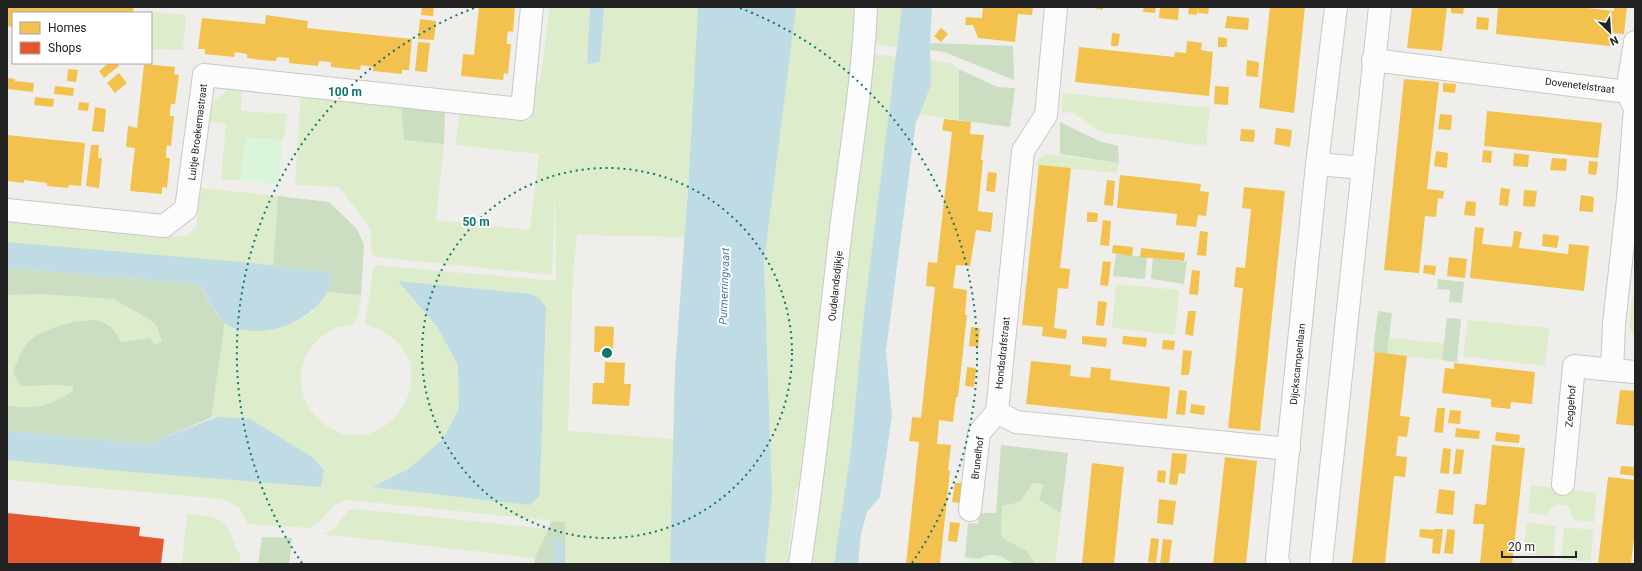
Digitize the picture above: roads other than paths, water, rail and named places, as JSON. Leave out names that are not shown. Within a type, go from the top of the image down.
[{"type":"street","name":"Luitje Broekemastraat","points":[[7,210],[164,226],[186,209],[204,76],[522,109],[532,7]]},
{"type":"street","name":"Oudelandsdijkje","points":[[800,564],[816,456],[841,230],[864,49],[866,7]]},
{"type":"street","name":"Hondsdrafstraat","points":[[997,412],[1023,151],[1046,115],[1056,7]]},
{"type":"street","name":"Dijckscampenlaan","points":[[1279,564],[1277,559],[1317,164],[1336,7]]},
{"type":"street","points":[[1321,564],[1380,7]]},
{"type":"street","points":[[1627,92],[1635,42]]},
{"type":"street","name":"Dovenetelstraat","points":[[1374,60],[1627,92],[1635,108],[1628,198],[1614,324],[1612,370]]},
{"type":"street","points":[[1317,164],[1363,168]]},
{"type":"street","name":"Zeggehof","points":[[1563,484],[1574,366],[1612,370]]},
{"type":"street","points":[[1612,370],[1635,372]]},
{"type":"street","points":[[997,412],[1016,422],[1289,449]]},
{"type":"street","name":"Brunelhof","points":[[970,510],[979,433],[997,412]]},
{"type":"water","points":[[590,7],[604,7],[600,62],[587,64]]},
{"type":"water","name":"Purmerringvaart","points":[[698,7],[796,7],[764,262],[772,495],[765,564],[670,564],[675,369],[688,190]]},
{"type":"water","points":[[902,7],[932,7],[930,43],[931,84],[916,121],[886,351],[892,416],[880,497],[867,512],[861,534],[858,564],[834,564],[851,449],[863,322]]},
{"type":"water","points":[[7,242],[240,262],[331,272],[330,282],[327,294],[318,305],[300,319],[278,328],[255,331],[244,330],[232,328],[224,322],[199,284],[7,268]]},
{"type":"water","points":[[398,281],[530,294],[539,298],[546,307],[540,486],[539,497],[530,505],[373,487],[410,468],[442,440],[459,409],[458,365],[436,325]]},
{"type":"water","points":[[217,417],[250,419],[312,457],[324,470],[321,487],[120,471],[7,460],[7,431],[148,444]]},
{"type":"water","points":[[554,535],[565,545],[565,564],[554,564]]}]
